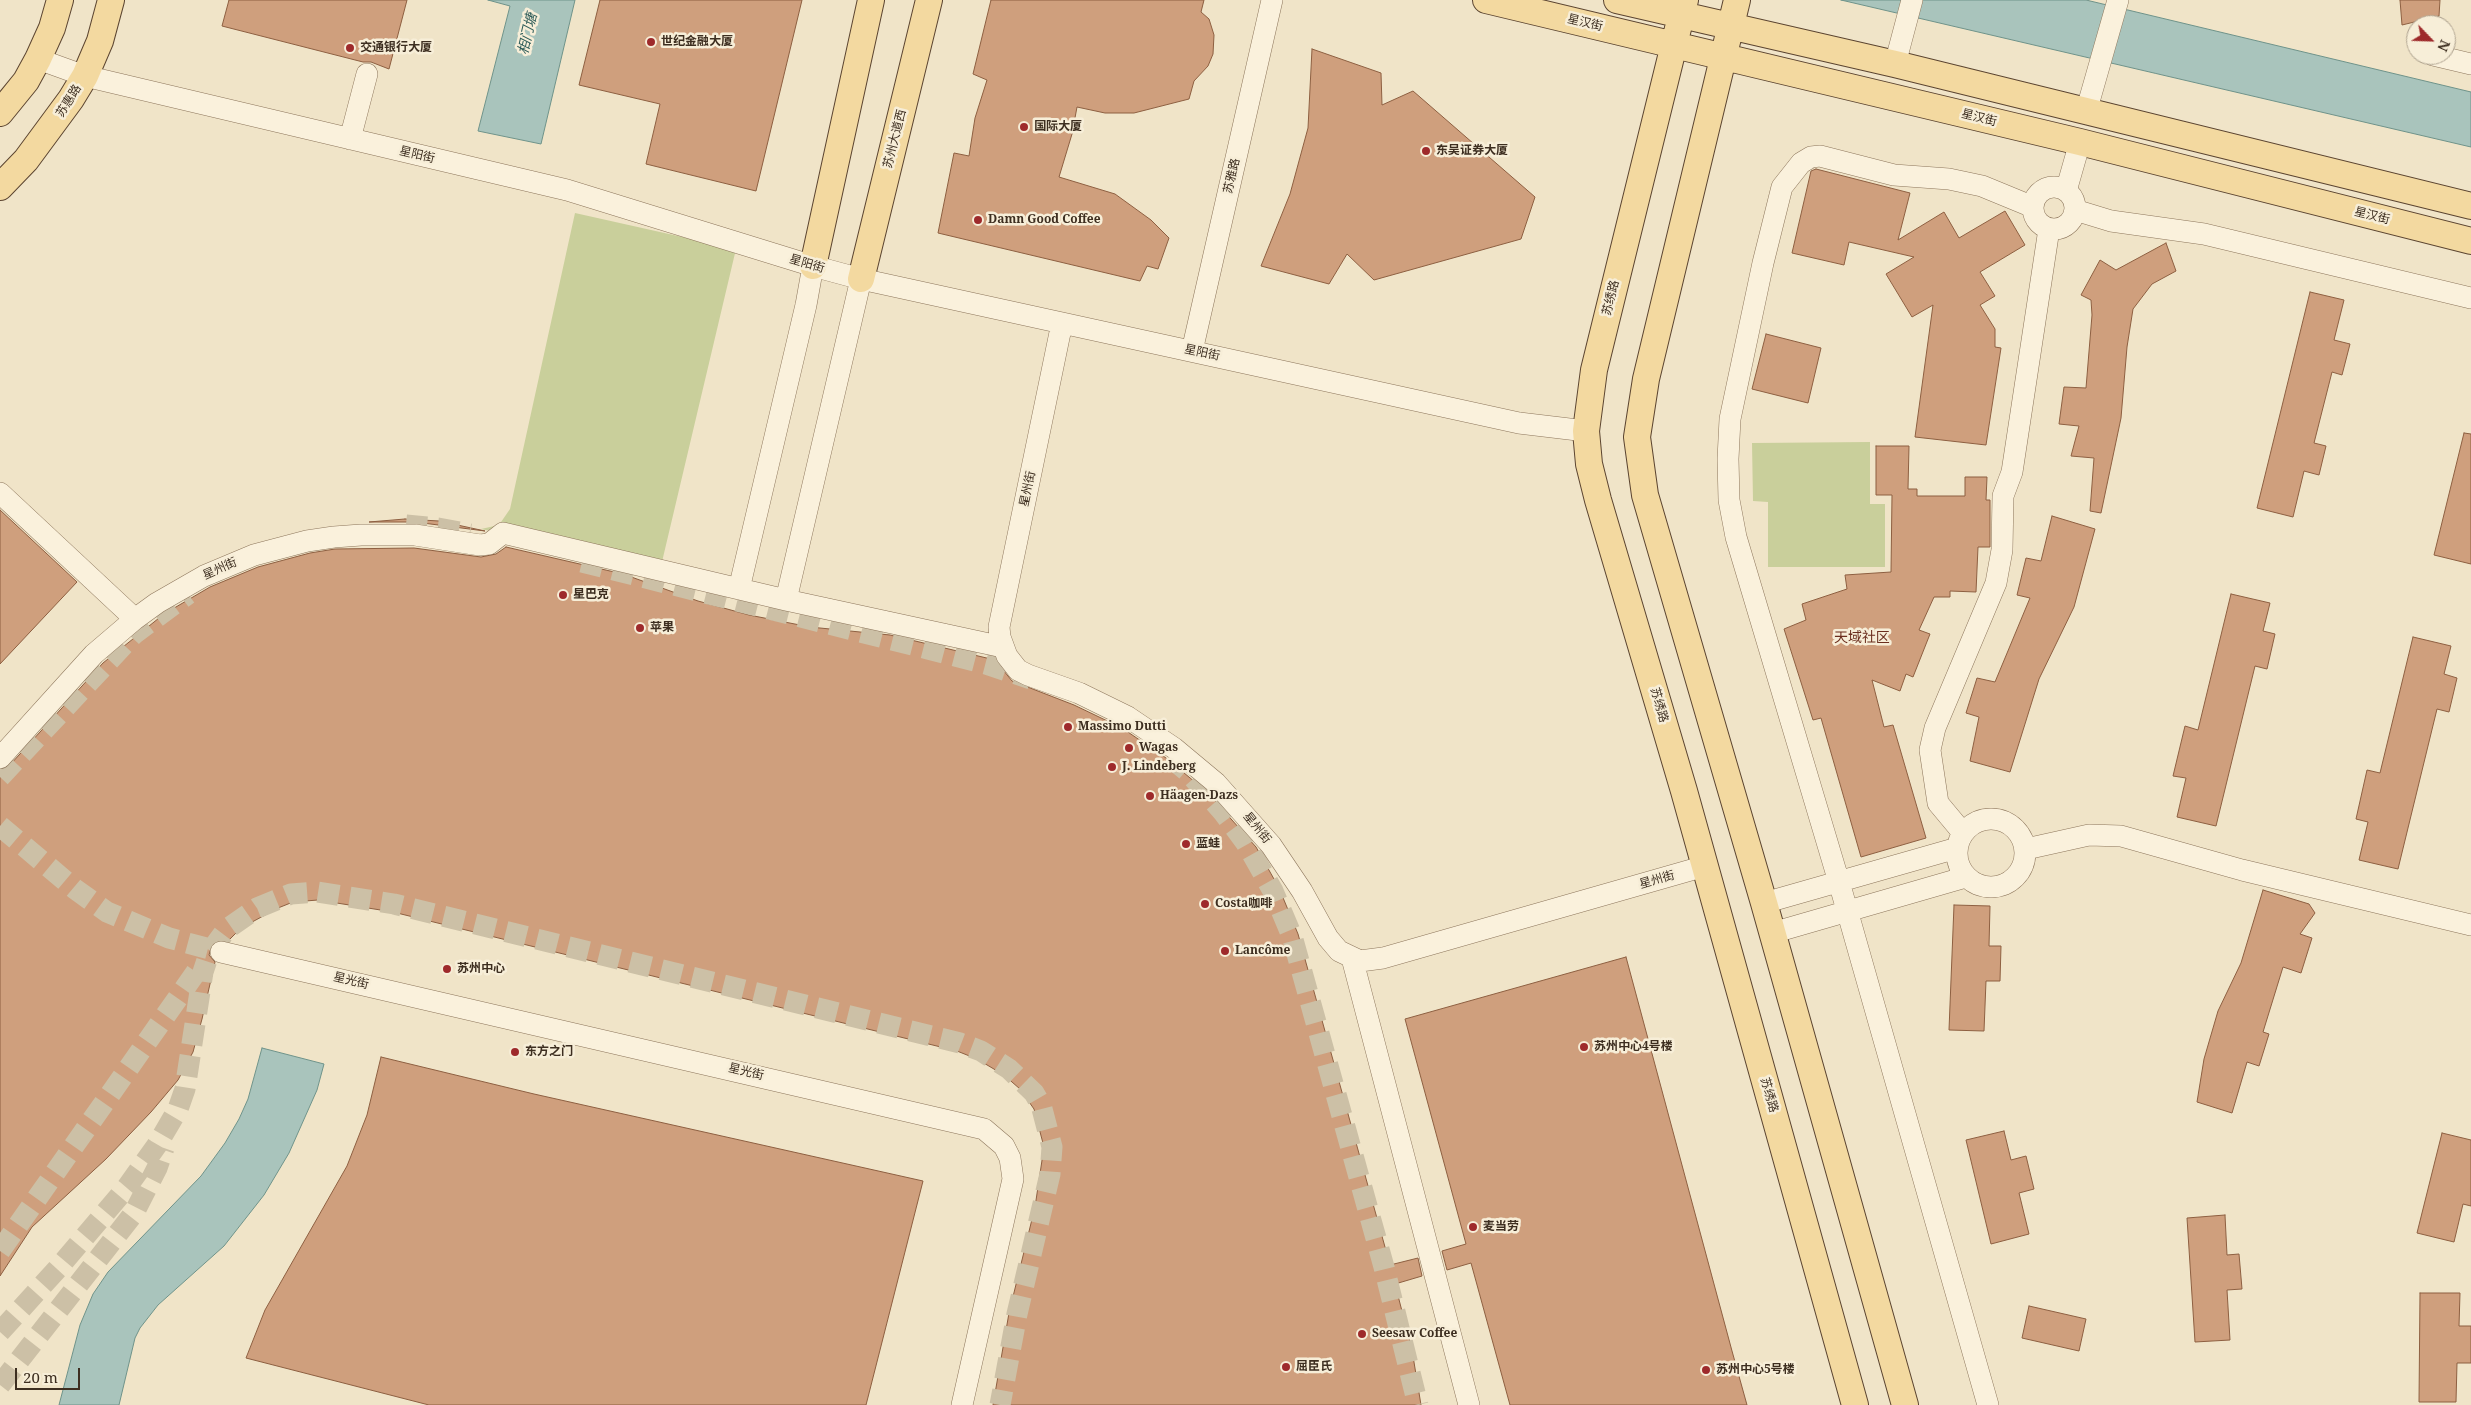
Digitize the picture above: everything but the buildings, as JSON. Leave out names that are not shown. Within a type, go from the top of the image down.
[{"type":"main road","points":[[0,113],[26,81],[38,59],[52,28],[60,0]]},
{"type":"main road","name":"苏惠路","points":[[0,187],[26,160],[56,122],[85,76],[100,41],[111,0]]},
{"type":"main road","points":[[812,266],[871,0]]},
{"type":"main road","name":"苏州大道西","points":[[861,279],[929,0]]},
{"type":"main road","name":"星汉街","points":[[1486,0],[2080,142],[2471,240]]},
{"type":"main road","points":[[1617,0],[1683,8],[1730,27],[1895,64],[2471,206]]},
{"type":"main road","points":[[1737,0],[1646,379],[1637,438],[1645,495],[1764,903],[1904,1405]]},
{"type":"main road","name":"苏绣路","points":[[1683,8],[1594,370],[1586,431],[1589,464],[1705,866],[1855,1405]]},
{"type":"street","name":"苏雅路","points":[[1192,351],[1272,0]]},
{"type":"street","points":[[1895,64],[1912,0]]},
{"type":"street","points":[[2086,112],[2118,0]]},
{"type":"street","name":"星阳街","points":[[38,59],[85,76],[567,190],[812,266],[861,279],[1519,423],[1586,431]]},
{"type":"street","points":[[2456,60],[2471,64]]},
{"type":"street","points":[[350,139],[367,74]]},
{"type":"street","points":[[2066,191],[2080,142]]},
{"type":"street","points":[[1988,1405],[1848,912],[1736,537],[1730,500],[1728,458],[1730,419],[1763,263],[1782,187],[1801,163],[1811,157],[1820,156],[1894,175],[1949,179],[1982,186],[2033,207]]},
{"type":"street","points":[[2048,188],[2061,188],[2066,191],[2073,199],[2075,210],[2069,223],[2056,229],[2037,221],[2033,207],[2037,195],[2048,188]]},
{"type":"street","points":[[2075,210],[2110,221],[2204,234],[2471,298]]},
{"type":"street","points":[[1764,903],[1839,882],[1960,840],[1979,820],[2000,819],[2010,823],[2018,830],[2026,849],[2022,870],[2006,884],[1985,887],[1966,877],[1957,858],[1960,840],[1938,803],[1930,750],[1935,728],[1996,583],[2002,550],[2002,496],[2012,472],[2050,228]]},
{"type":"street","points":[[812,266],[806,305],[739,589],[1003,647]]},
{"type":"street","points":[[786,600],[861,279]]},
{"type":"street","name":"星州街","points":[[1062,323],[999,627],[1003,647],[1007,656],[1018,670],[1037,680],[1079,693],[1128,717],[1174,748],[1216,783],[1271,845],[1302,891],[1328,938],[1339,951],[1352,958],[1365,961],[1383,958],[1705,866]]},
{"type":"street","points":[[0,492],[135,619]]},
{"type":"street","name":"星州街","points":[[0,758],[94,654],[157,603],[204,576],[254,555],[307,541],[361,534],[388,534],[442,538],[480,545],[489,544],[503,534],[739,589]]},
{"type":"street","points":[[2026,849],[2089,835],[2121,836],[2242,870],[2471,925]]},
{"type":"street","points":[[1772,933],[1966,877]]},
{"type":"street","name":"星光街","points":[[221,952],[984,1129],[1004,1146],[1012,1165],[1013,1179],[962,1405]]},
{"type":"street","points":[[1352,958],[1469,1405]]},
{"type":"green space","points":[[575,213],[736,249],[661,566],[481,529],[499,525],[510,509]]},
{"type":"green space","points":[[1870,442],[1870,504],[1885,504],[1885,567],[1768,567],[1768,502],[1753,501],[1752,443]]},
{"type":"water","name":"相门塘","points":[[488,0],[575,0],[541,144],[478,131],[510,6]]},
{"type":"water","points":[[1841,0],[2086,0],[2471,92],[2471,147]]},
{"type":"water","points":[[262,1048],[324,1064],[317,1090],[289,1153],[264,1195],[224,1246],[158,1305],[140,1328],[135,1338],[119,1405],[59,1405],[80,1325],[93,1294],[108,1272],[201,1176],[225,1143],[248,1099]]},
{"type":"tunnel","points":[[406,525],[470,534]]},
{"type":"tunnel","points":[[582,562],[986,664],[1031,679]]},
{"type":"tunnel","points":[[0,777],[134,634],[188,594]]},
{"type":"tunnel","points":[[1170,757],[1188,772],[1223,812],[1246,843],[1273,891],[1292,936],[1384,1267],[1418,1405]]},
{"type":"tunnel","points":[[0,826],[75,889],[107,912],[169,938],[221,952]]},
{"type":"tunnel","points":[[0,1332],[60,1266],[127,1187],[157,1145],[178,1109],[185,1089],[203,972],[209,954],[218,941],[227,929],[257,908],[291,894],[318,892],[394,904],[960,1043],[981,1051],[1009,1069],[1034,1093],[1041,1105],[1052,1147],[1050,1174],[1017,1314],[1000,1405]]},
{"type":"tunnel","points":[[0,1251],[201,965]]},
{"type":"tunnel","points":[[0,1385],[134,1213],[157,1168],[164,1148]]},
{"type":"place","name":"世纪金融大厦","points":[[651,42]]},
{"type":"place","name":"交通银行大厦","points":[[350,48]]},
{"type":"place","name":"国际大厦","points":[[1024,127]]},
{"type":"place","name":"东吴证券大厦","points":[[1426,151]]},
{"type":"place","name":"Damn Good Coffee","points":[[978,220]]},
{"type":"place","name":"星巴克","points":[[563,595]]},
{"type":"place","name":"苹果","points":[[640,628]]},
{"type":"place","name":"Massimo Dutti","points":[[1068,727]]},
{"type":"place","name":"Wagas","points":[[1129,748]]},
{"type":"place","name":"J. Lindeberg","points":[[1112,767]]},
{"type":"place","name":"Häagen-Dazs","points":[[1150,796]]},
{"type":"place","name":"蓝蛙","points":[[1186,844]]},
{"type":"place","name":"Costa咖啡","points":[[1205,904]]},
{"type":"place","name":"Lancôme","points":[[1225,951]]},
{"type":"place","name":"苏州中心","points":[[447,969]]},
{"type":"place","name":"苏州中心4号楼","points":[[1584,1047]]},
{"type":"place","name":"东方之门","points":[[515,1052]]},
{"type":"place","name":"麦当劳","points":[[1473,1227]]},
{"type":"place","name":"Seesaw Coffee","points":[[1362,1334]]},
{"type":"place","name":"屈臣氏","points":[[1286,1367]]},
{"type":"place","name":"苏州中心5号楼","points":[[1706,1370]]},
{"type":"district","name":"天域社区","points":[[1862,638]]}]
